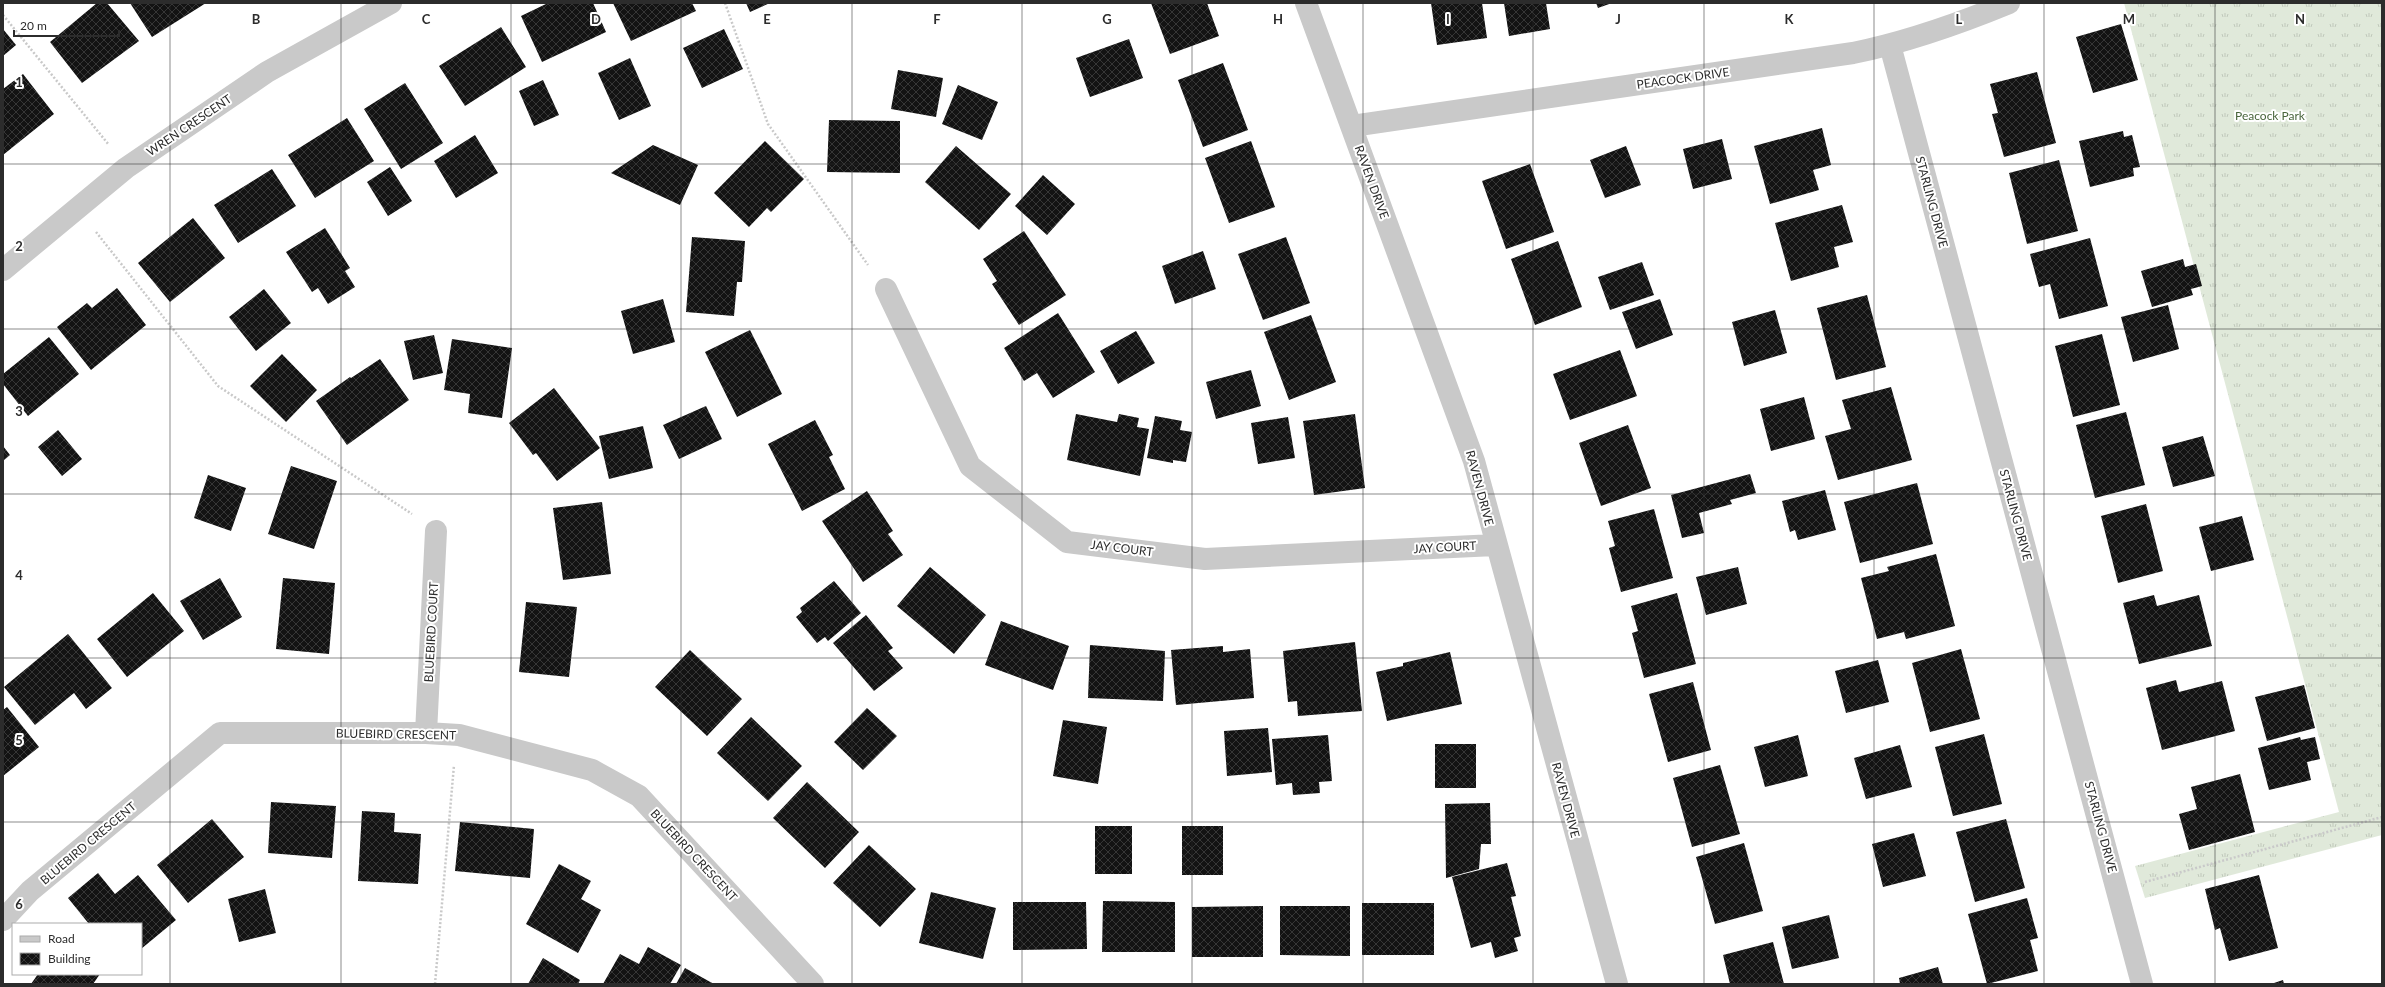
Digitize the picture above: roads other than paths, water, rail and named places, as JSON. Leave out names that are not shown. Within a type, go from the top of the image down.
[{"type":"street","name":"WREN CRESCENT","points":[[3,270],[126,168],[267,72],[391,3]]},
{"type":"street","name":"RAVEN DRIVE","points":[[1306,3],[1474,461],[1495,544],[1617,984]]},
{"type":"street","name":"PEACOCK DRIVE","points":[[1352,126],[1846,54],[1890,45],[1962,22],[2009,3]]},
{"type":"street","name":"STARLING DRIVE","points":[[1890,45],[2142,984]]},
{"type":"street","name":"JAY COURT","points":[[886,289],[970,466],[1067,542],[1205,558],[1495,544]]},
{"type":"street","name":"BLUEBIRD COURT","points":[[426,732],[436,531]]},
{"type":"street","name":"BLUEBIRD CRESCENT","points":[[3,920],[30,892],[220,732],[426,732],[459,735],[592,770],[639,796],[813,984]]},
{"type":"park label","name":"Peacock Park","points":[[2270,115]]}]
